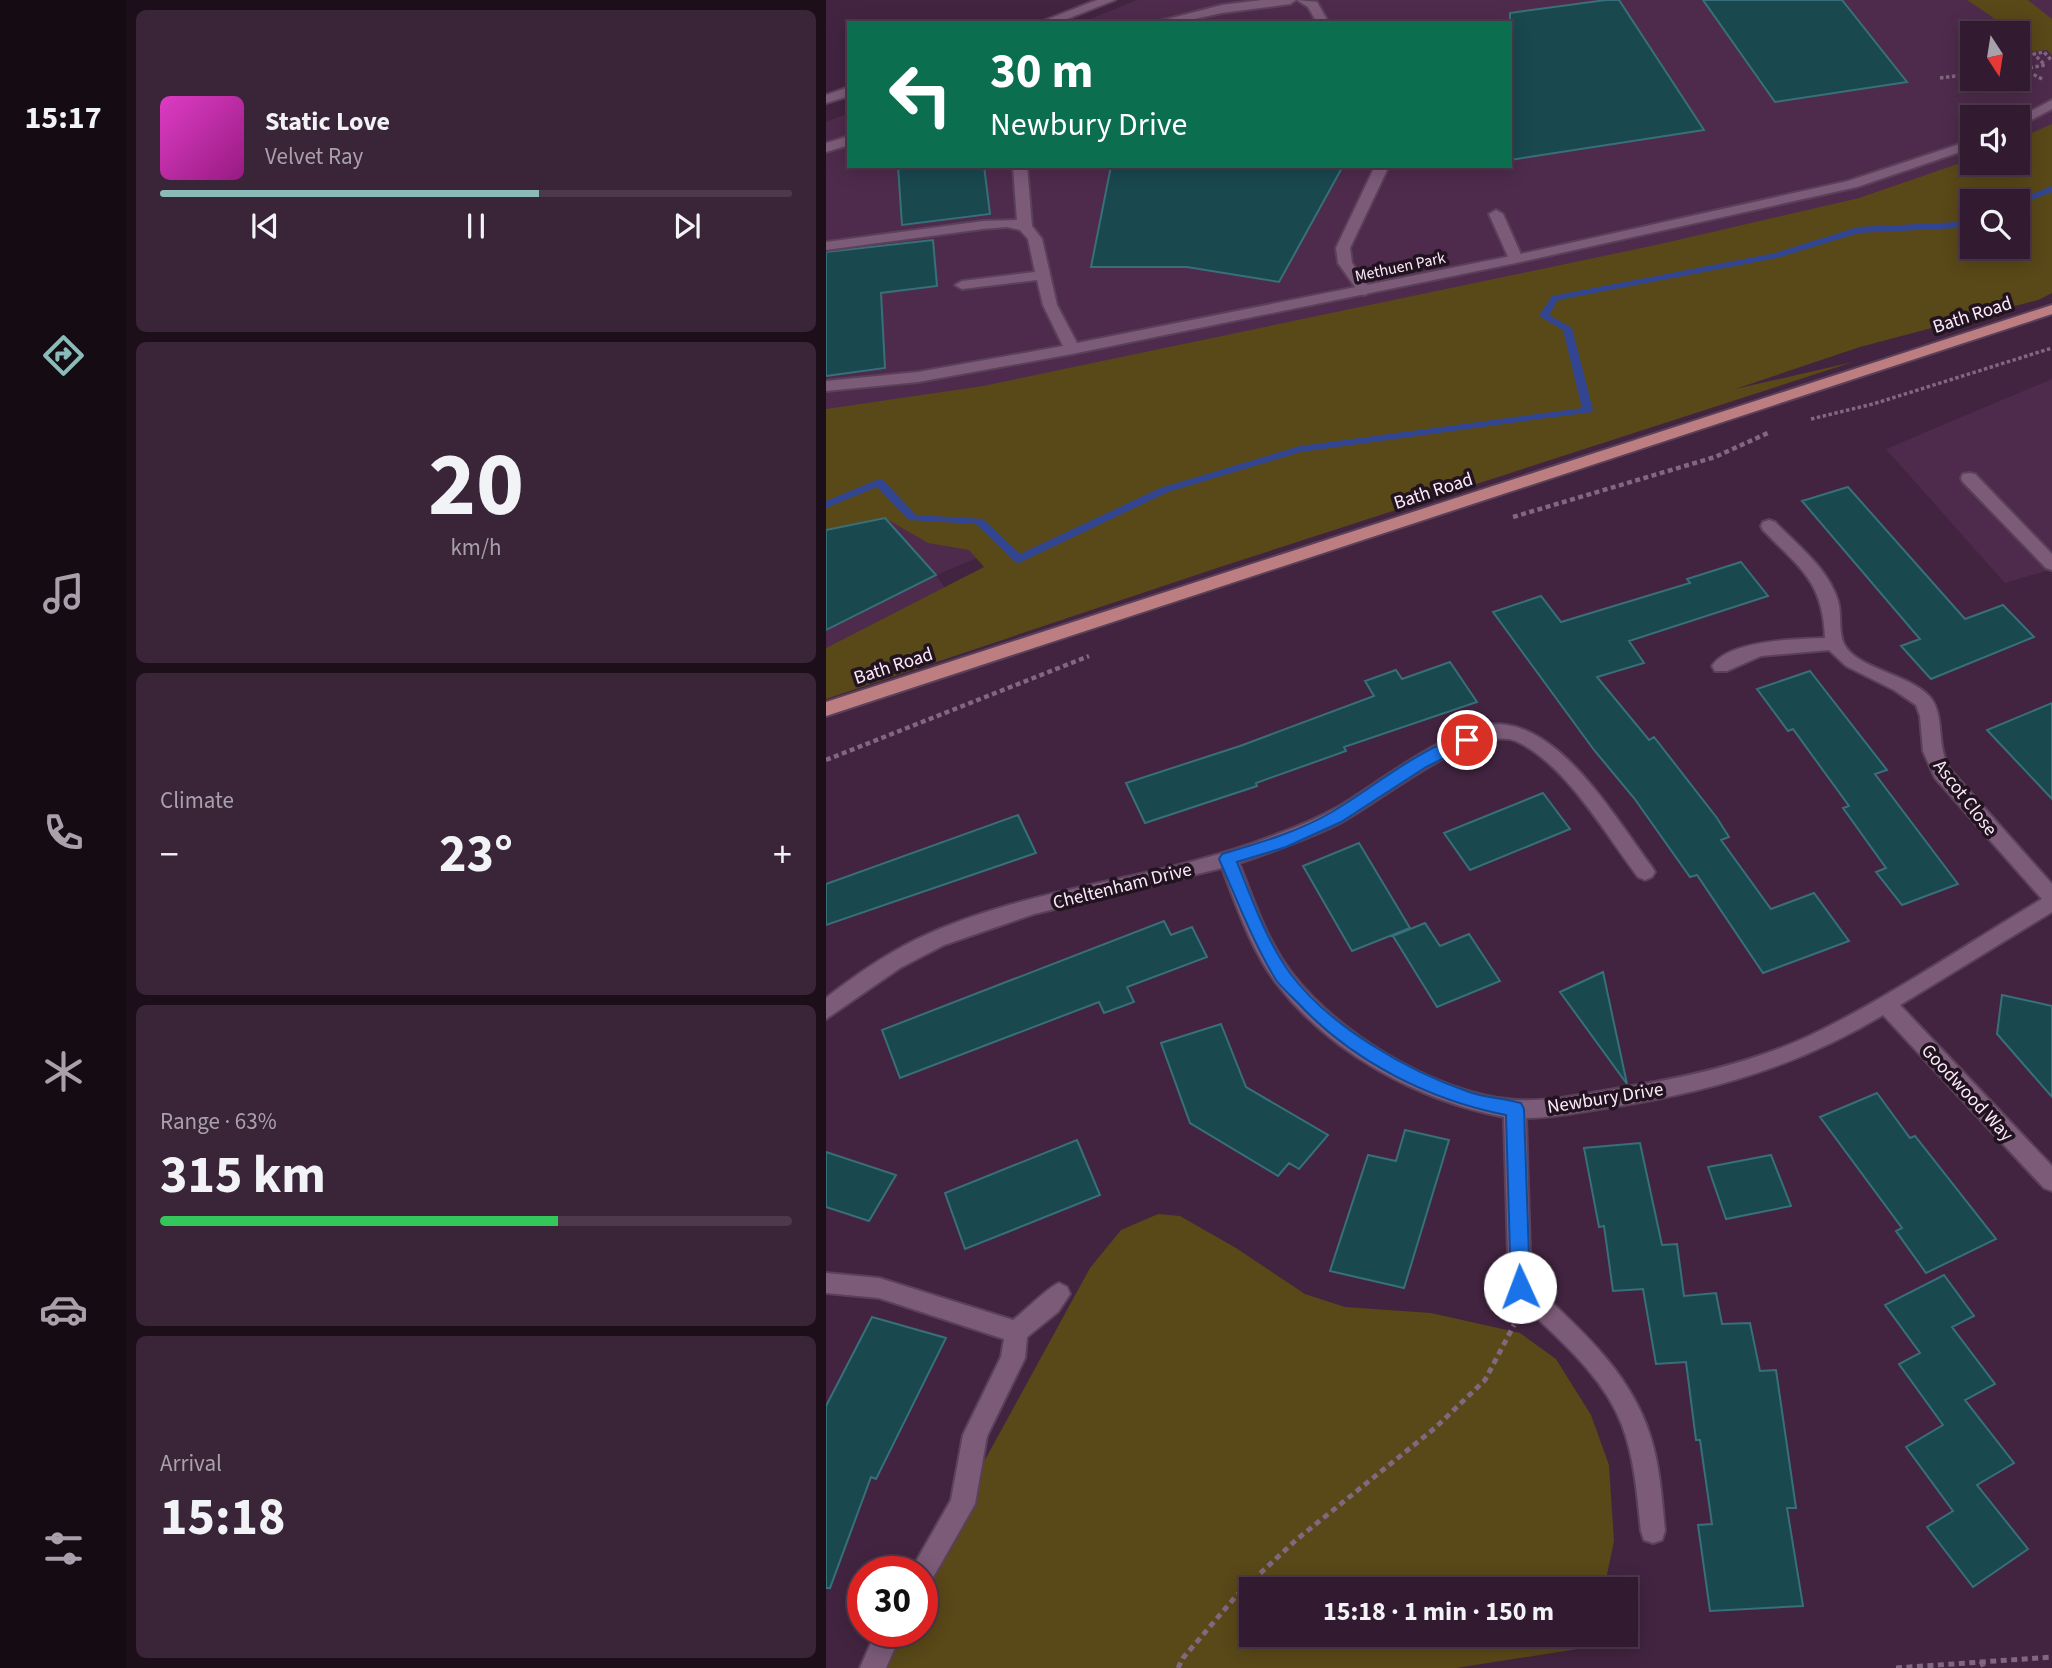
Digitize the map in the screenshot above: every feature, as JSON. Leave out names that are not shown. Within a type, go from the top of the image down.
[{"type":"main road","name":"Bath Road","points":[[826,709],[2052,309]]},
{"type":"street","points":[[1050,21],[1109,0]]},
{"type":"street","points":[[1167,21],[1222,9],[1290,0]]},
{"type":"street","points":[[1303,0],[1313,5],[1322,21]]},
{"type":"street","points":[[826,99],[847,92]]},
{"type":"street","points":[[2030,116],[2052,104]]},
{"type":"street","points":[[826,148],[847,141]]},
{"type":"street","name":"Methuen Park","points":[[826,386],[918,377],[1072,349],[1517,259],[1852,184],[1960,148]]},
{"type":"street","points":[[1020,168],[1025,226],[1035,239],[1050,306],[1072,349]]},
{"type":"street","points":[[1364,291],[1345,263],[1343,248],[1381,168]]},
{"type":"street","points":[[1496,214],[1517,259]]},
{"type":"street","points":[[826,246],[983,225],[1007,223],[1025,226]]},
{"type":"street","points":[[962,285],[1043,275]]},
{"type":"street","points":[[1969,478],[2051,560]]},
{"type":"street","points":[[1721,666],[1732,659],[1771,648],[1834,644],[1831,607],[1826,592],[1769,526]]},
{"type":"street","name":"Ascot Close","points":[[1834,644],[1844,655],[1909,690],[1923,701],[1929,710],[1931,750],[1942,773],[2052,900]]},
{"type":"street","name":"Cheltenham Drive","points":[[826,1010],[892,963],[936,939],[1035,908],[1227,859],[1280,842],[1335,818],[1420,763],[1467,740],[1495,731],[1506,731],[1526,739],[1550,755],[1577,783],[1644,872]]},
{"type":"street","name":"Newbury Drive","points":[[1227,859],[1261,936],[1284,977],[1328,1023],[1392,1065],[1433,1085],[1470,1100],[1515,1109],[1635,1094],[1729,1074],[1775,1060],[1817,1042],[1885,1003],[2052,900]]},
{"type":"street","name":"Goodwood Way","points":[[1885,1003],[2052,1181]]},
{"type":"street","points":[[1515,1109],[1520,1287],[1617,1390],[1633,1420],[1644,1458],[1653,1531]]},
{"type":"street","points":[[826,1283],[879,1288],[1016,1332]]},
{"type":"street","points":[[932,1556],[963,1504],[975,1435],[1013,1358],[1016,1332],[1050,1305],[1059,1294]]},
{"type":"street","points":[[873,1668],[882,1647]]},
{"type":"path","points":[[2030,68],[2045,65],[2034,54],[2044,52],[2052,61]]},
{"type":"path","points":[[2030,72],[2045,80]]},
{"type":"path","points":[[1940,78],[1960,76]]},
{"type":"path","points":[[1810,419],[1874,404],[2052,348]]},
{"type":"path","points":[[1508,519],[1715,457],[1773,431]]},
{"type":"path","points":[[826,760],[1092,655]]},
{"type":"path","points":[[1178,1668],[1237,1595],[1296,1540],[1435,1428],[1485,1380],[1516,1321],[1520,1287]]},
{"type":"path","points":[[1896,1668],[1983,1664],[2052,1657]]},
{"type":"shaded area","points":[[1137,0],[2052,0],[2052,175],[2010,189],[1960,189],[1960,206],[1846,244],[1819,208],[936,575],[945,588],[826,648],[826,122],[847,114],[847,168],[1512,168],[1512,21],[1086,21]]},
{"type":"shaded area","points":[[1967,0],[2028,0],[2052,19],[2052,55],[2047,50],[2030,51],[2030,21],[1995,21]]},
{"type":"shaded area","points":[[2052,124],[2052,293],[2038,300],[1860,347],[1735,389],[1853,362],[1220,567],[826,699],[826,648],[984,567],[969,550],[928,543],[885,518],[826,530],[826,409],[983,386],[1656,245],[1859,198],[1960,163],[1960,175],[2030,175],[2030,134]]},
{"type":"shaded area","points":[[2052,379],[2052,569],[2005,583],[1886,449]]},
{"type":"shaded area","points":[[1158,1214],[1180,1216],[1236,1248],[1305,1294],[1345,1307],[1431,1313],[1520,1333],[1556,1359],[1591,1415],[1609,1465],[1614,1541],[1606,1577],[1239,1577],[1239,1647],[1584,1648],[1456,1668],[871,1668],[882,1647],[938,1647],[938,1556],[932,1556],[1090,1268],[1121,1230]]},
{"type":"building","points":[[1619,0],[1704,130],[1512,160],[1510,13]]},
{"type":"building","points":[[1703,0],[1842,0],[1907,82],[1775,102]]},
{"type":"building","points":[[898,168],[984,168],[990,214],[902,225]]},
{"type":"building","points":[[1111,168],[1342,168],[1279,282],[1187,267],[1091,267]]},
{"type":"building","points":[[933,240],[937,286],[881,293],[885,368],[826,376],[826,252]]},
{"type":"building","points":[[1848,487],[1965,619],[2003,605],[2034,637],[1931,679],[1901,646],[1920,639],[1802,501]]},
{"type":"building","points":[[885,518],[936,575],[826,630],[826,530]]},
{"type":"building","points":[[1741,562],[1768,596],[1629,641],[1644,663],[1597,677],[1649,740],[1654,737],[1717,818],[1729,837],[1721,840],[1771,909],[1814,893],[1849,941],[1763,973],[1697,875],[1690,877],[1634,798],[1594,750],[1493,612],[1541,596],[1561,622],[1690,583],[1687,579]]},
{"type":"building","points":[[1450,662],[1477,702],[1344,747],[1346,751],[1256,783],[1257,786],[1145,823],[1126,783],[1240,746],[1374,696],[1365,681],[1396,670],[1402,679]]},
{"type":"building","points":[[1810,671],[1887,770],[1875,774],[1958,884],[1902,905],[1876,872],[1886,868],[1843,808],[1849,806],[1793,729],[1788,731],[1757,689]]},
{"type":"building","points":[[2052,703],[2052,799],[1987,730]]},
{"type":"building","points":[[1543,793],[1570,829],[1470,870],[1444,833]]},
{"type":"building","points":[[1018,815],[1036,853],[826,925],[826,884]]},
{"type":"building","points":[[1359,843],[1410,928],[1352,951],[1303,866]]},
{"type":"building","points":[[1164,921],[1171,935],[1192,927],[1207,957],[1127,987],[1134,1002],[1104,1013],[1099,1002],[900,1078],[882,1030]]},
{"type":"building","points":[[1425,923],[1440,946],[1469,934],[1500,981],[1437,1007],[1393,936]]},
{"type":"building","points":[[1603,972],[1627,1084],[1560,992]]},
{"type":"building","points":[[2002,995],[2052,1006],[2052,1097],[1997,1034]]},
{"type":"building","points":[[1221,1024],[1246,1087],[1328,1135],[1299,1169],[1289,1163],[1278,1176],[1190,1123],[1161,1043]]},
{"type":"building","points":[[1877,1093],[1910,1138],[1915,1136],[1996,1239],[1926,1273],[1896,1231],[1902,1228],[1820,1117]]},
{"type":"building","points":[[1405,1130],[1449,1140],[1404,1288],[1330,1271],[1368,1155],[1396,1161]]},
{"type":"building","points":[[1077,1140],[1100,1195],[965,1249],[945,1193]]},
{"type":"building","points":[[1640,1143],[1662,1245],[1677,1244],[1684,1296],[1716,1293],[1722,1324],[1750,1323],[1760,1371],[1776,1370],[1796,1508],[1787,1508],[1803,1606],[1710,1611],[1698,1525],[1712,1524],[1700,1440],[1696,1440],[1686,1362],[1656,1364],[1643,1289],[1613,1291],[1604,1226],[1599,1227],[1584,1148]]},
{"type":"building","points":[[826,1152],[896,1175],[869,1221],[826,1207]]},
{"type":"building","points":[[1771,1155],[1791,1206],[1726,1219],[1708,1167]]},
{"type":"building","points":[[1944,1275],[1974,1316],[1952,1327],[1995,1384],[1965,1400],[2014,1463],[1977,1485],[2028,1549],[1973,1587],[1927,1527],[1953,1511],[1906,1447],[1943,1425],[1899,1364],[1920,1353],[1885,1305]]},
{"type":"building","points":[[872,1317],[946,1338],[876,1479],[871,1477],[830,1588],[826,1588],[826,1406]]},
{"type":"waterway","points":[[2030,197],[2052,189]]},
{"type":"waterway","points":[[826,505],[879,482],[913,518],[979,521],[1019,559],[1164,490],[1300,449],[1588,410],[1567,328],[1544,316],[1555,298],[1777,255],[1858,230],[1960,225]]},
{"type":"route","points":[[1467,740],[1420,763],[1335,818],[1280,842],[1227,859],[1267,949],[1284,977],[1328,1023],[1392,1065],[1433,1085],[1470,1100],[1515,1109],[1520,1287]]}]
